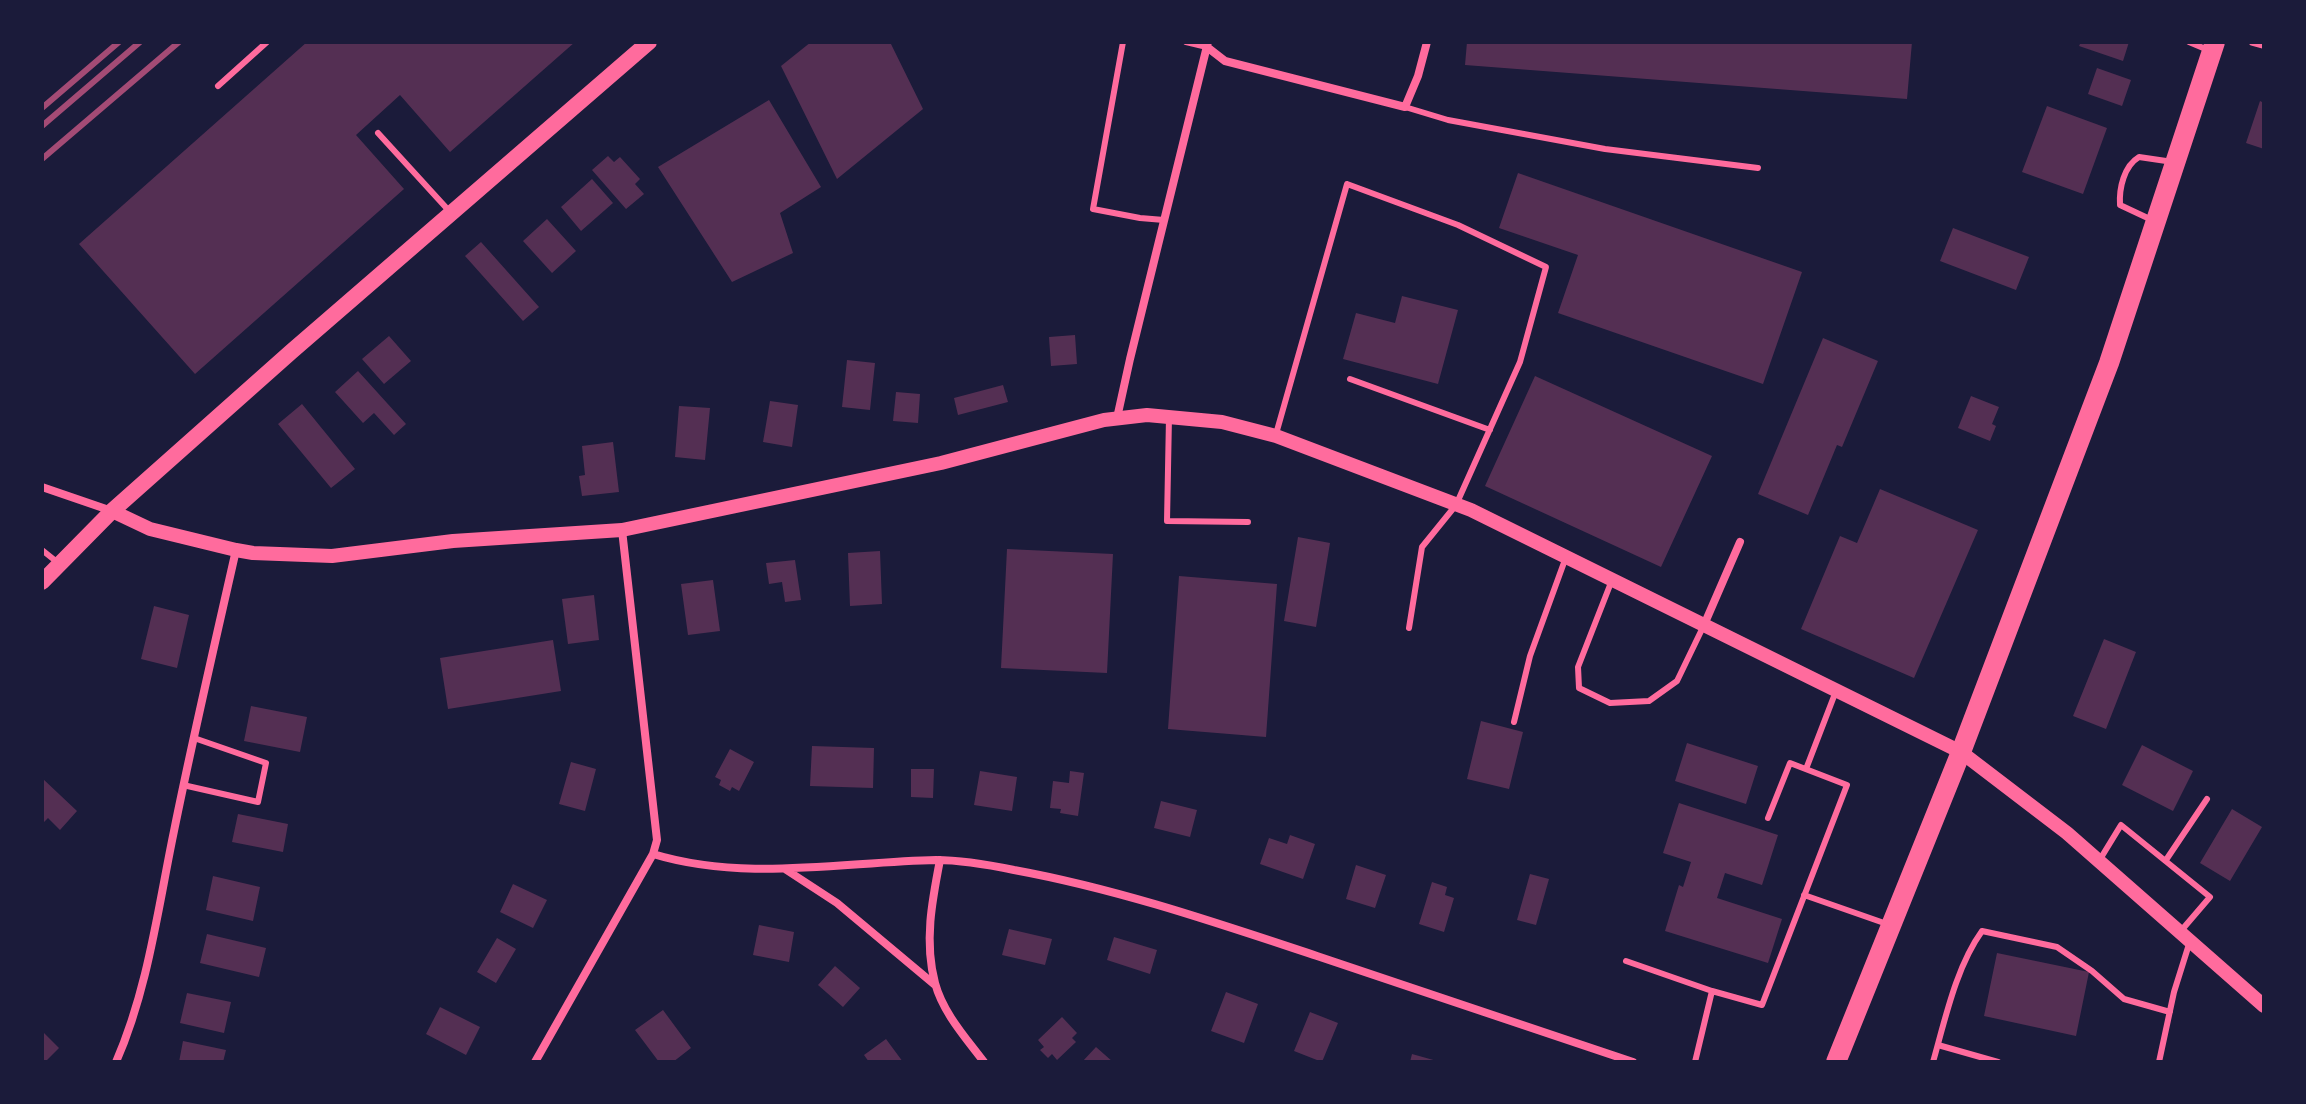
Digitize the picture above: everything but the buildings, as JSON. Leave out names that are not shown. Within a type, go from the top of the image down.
[{"type":"main road","points":[[42,582],[112,511],[649,42]]},
{"type":"main road","points":[[1836,1062],[1961,752],[2109,363],[2213,47]]},
{"type":"street","points":[[1117,418],[1208,45],[1225,61],[1405,107],[1427,42]]},
{"type":"street","points":[[2253,42],[2264,45]]},
{"type":"street","points":[[42,487],[112,511],[150,529],[236,550],[332,556],[453,541],[622,530],[941,463],[1117,418],[1147,415],[1222,422],[1276,436],[1456,505],[1961,752],[2067,833],[2264,1006]]},
{"type":"street","points":[[536,1061],[653,854],[657,840],[622,530]]},
{"type":"street","points":[[1704,625],[1740,542]]},
{"type":"street","points":[[116,1062],[125,1042],[149,960],[183,785],[236,550]]},
{"type":"street","points":[[653,854],[684,863],[785,869],[940,860],[1012,869],[1178,910],[1618,1060],[1633,1062]]},
{"type":"street","points":[[940,860],[930,917],[929,948],[935,985],[959,1028],[984,1062]]},
{"type":"street","points":[[785,869],[837,903],[935,985]]},
{"type":"lane","points":[[218,86],[267,42]]},
{"type":"lane","points":[[1123,42],[1093,209],[1164,220]]},
{"type":"lane","points":[[1186,42],[1208,45]]},
{"type":"lane","points":[[2189,42],[2213,47]]},
{"type":"lane","points":[[1405,107],[1448,120],[1605,149],[1758,168]]},
{"type":"lane","points":[[378,133],[451,213]]},
{"type":"lane","points":[[2155,222],[2120,205],[2120,190],[2132,161],[2139,157],[2175,162]]},
{"type":"lane","points":[[1276,436],[1347,184],[1458,225],[1546,267],[1520,362],[1490,430],[1456,505],[1422,547],[1409,628]]},
{"type":"lane","points":[[1350,379],[1490,430]]},
{"type":"lane","points":[[1169,417],[1167,521],[1248,522]]},
{"type":"lane","points":[[42,550],[60,564]]},
{"type":"lane","points":[[1514,722],[1530,656],[1566,557]]},
{"type":"lane","points":[[1612,580],[1578,667],[1579,688],[1610,703],[1649,701],[1677,681],[1704,625]]},
{"type":"lane","points":[[1806,769],[1836,691]]},
{"type":"lane","points":[[183,785],[258,802],[266,763],[194,738]]},
{"type":"lane","points":[[1626,961],[1762,1005],[1847,785],[1790,763],[1768,818]]},
{"type":"lane","points":[[2166,860],[2207,799]]},
{"type":"lane","points":[[2099,861],[2121,825],[2210,897],[2185,937],[2159,1062]]},
{"type":"lane","points":[[1804,895],[1890,925]]},
{"type":"lane","points":[[1933,1062],[1972,944],[1982,931],[2057,947],[2092,971],[2124,999],[2170,1012]]},
{"type":"lane","points":[[1695,1062],[1712,991]]},
{"type":"lane","points":[[1938,1045],[1998,1062]]},
{"type":"railway","points":[[42,108],[119,42]]},
{"type":"railway","points":[[42,126],[140,42]]},
{"type":"railway","points":[[42,159],[179,42]]}]
